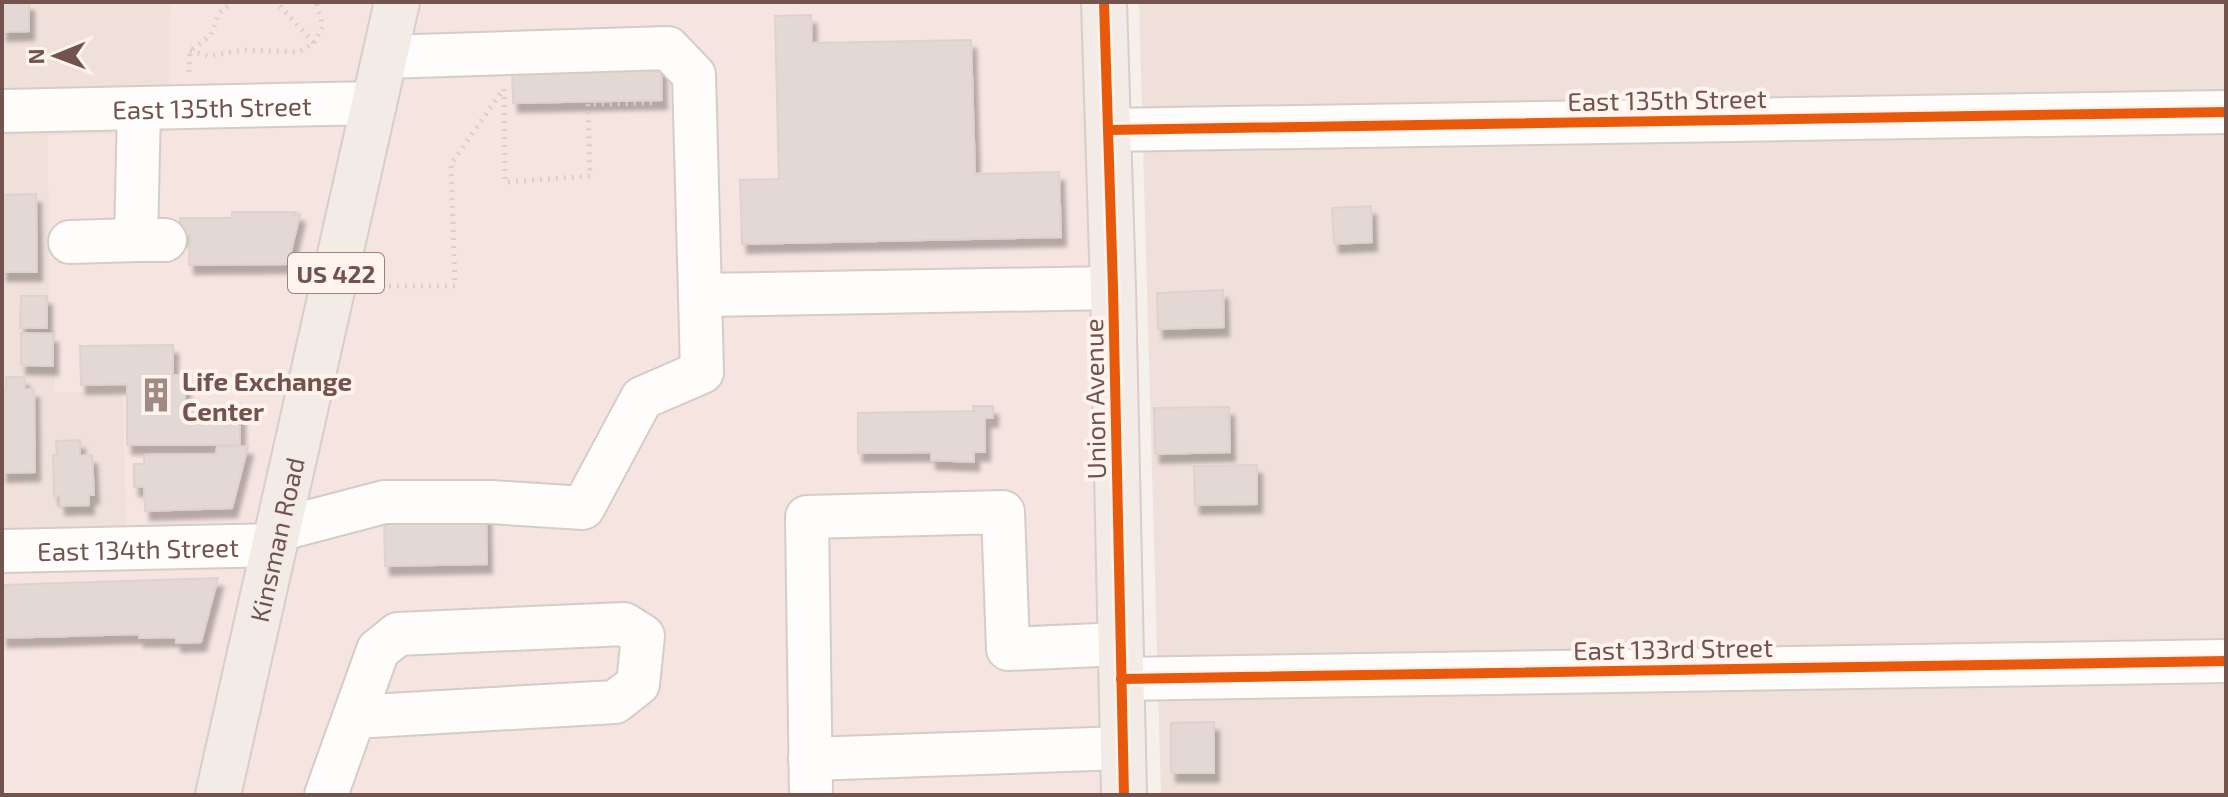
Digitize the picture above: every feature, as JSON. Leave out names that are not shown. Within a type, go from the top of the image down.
[{"type":"main road","name":"Kinsman Road","points":[[218,795],[397,2]]},
{"type":"main road","name":"Union Avenue","points":[[1104,2],[1124,795]]},
{"type":"street","points":[[385,57],[504,71],[668,48],[694,75],[700,295],[1113,288]]},
{"type":"street","name":"East 135th Street","points":[[2,111],[375,103]]},
{"type":"street","points":[[70,242],[150,240],[139,108]]},
{"type":"street","name":"East 135th Street","points":[[1108,130],[2226,112]]},
{"type":"street","name":"East 134th Street","points":[[2,551],[277,537],[384,502],[491,502],[583,508],[642,398],[702,372],[700,295]]},
{"type":"street","name":"East 133rd Street","points":[[811,777],[807,517],[1003,512],[1008,649],[1121,662],[2226,661]]},
{"type":"street","points":[[326,795],[378,650],[398,634],[624,624],[643,636],[638,684],[615,702],[354,717]]},
{"type":"street","points":[[811,777],[1122,748]]},
{"type":"path","points":[[190,51],[211,35],[219,13],[233,2]]},
{"type":"path","points":[[276,2],[314,43]]},
{"type":"path","points":[[190,51],[209,56],[244,50],[299,52],[314,43],[323,26],[316,2]]},
{"type":"path","points":[[189,81],[190,51]]},
{"type":"path","points":[[504,71],[505,182],[590,176],[588,104],[654,103]]},
{"type":"path","points":[[373,286],[455,286],[451,164],[504,71]]},
{"type":"shaded area","points":[[2,2],[171,2],[169,132],[48,136],[51,330],[56,330],[55,392],[123,390],[128,565],[2,567]]},
{"type":"shaded area","points":[[171,2],[1104,2],[1124,795],[2,795],[2,567],[128,564],[123,391],[55,392],[56,330],[51,330],[48,136],[168,132]]},
{"type":"shaded area","points":[[1139,2],[2226,2],[2226,795],[1161,795]]},
{"type":"building","points":[[2,2],[29,2],[29,31],[2,32]]},
{"type":"building","points":[[811,15],[812,43],[971,40],[975,174],[1059,172],[1061,237],[742,244],[740,180],[779,179],[775,16]]},
{"type":"building","points":[[661,62],[662,100],[513,103],[512,65]]},
{"type":"building","points":[[36,194],[37,272],[2,272],[2,195]]},
{"type":"building","points":[[1371,206],[1372,242],[1334,244],[1332,208]]},
{"type":"building","points":[[232,212],[300,214],[288,264],[189,265],[190,236],[180,236],[180,218],[232,218]]},
{"type":"building","points":[[1223,290],[1224,327],[1158,329],[1157,293]]},
{"type":"building","points":[[21,296],[47,296],[47,328],[20,328]]},
{"type":"building","points":[[21,333],[53,334],[53,366],[21,365]]},
{"type":"building","name":"Life Exchange Center","points":[[173,345],[173,375],[185,375],[185,405],[240,405],[240,445],[127,445],[127,384],[81,385],[80,346]]},
{"type":"building","points":[[6,377],[24,377],[25,389],[34,389],[35,472],[2,473],[2,390],[6,390]]},
{"type":"building","points":[[973,406],[993,406],[993,418],[985,418],[985,452],[974,452],[974,462],[931,460],[931,452],[858,453],[858,413],[974,411]]},
{"type":"building","points":[[1229,407],[1230,452],[1155,454],[1154,408]]},
{"type":"building","points":[[80,440],[80,456],[92,455],[94,495],[89,495],[89,505],[60,506],[60,496],[54,496],[53,455],[57,455],[56,441]]},
{"type":"building","points":[[248,446],[232,508],[145,511],[144,487],[134,487],[134,464],[144,464],[144,455],[216,454],[217,447]]},
{"type":"building","points":[[1257,465],[1257,504],[1195,505],[1194,466]]},
{"type":"building","points":[[486,511],[487,564],[385,566],[384,513]]},
{"type":"building","points":[[218,578],[201,642],[176,643],[176,637],[139,638],[139,634],[2,638],[2,585]]},
{"type":"building","points":[[1214,722],[1214,773],[1171,773],[1171,723]]},
{"type":"cycle path","points":[[1104,2],[1124,795]]},
{"type":"cycle path","points":[[1108,130],[2226,112]]},
{"type":"cycle path","points":[[1121,679],[2226,661]]},
{"type":"place","name":"Life Exchange Center","points":[[156,395]]}]
